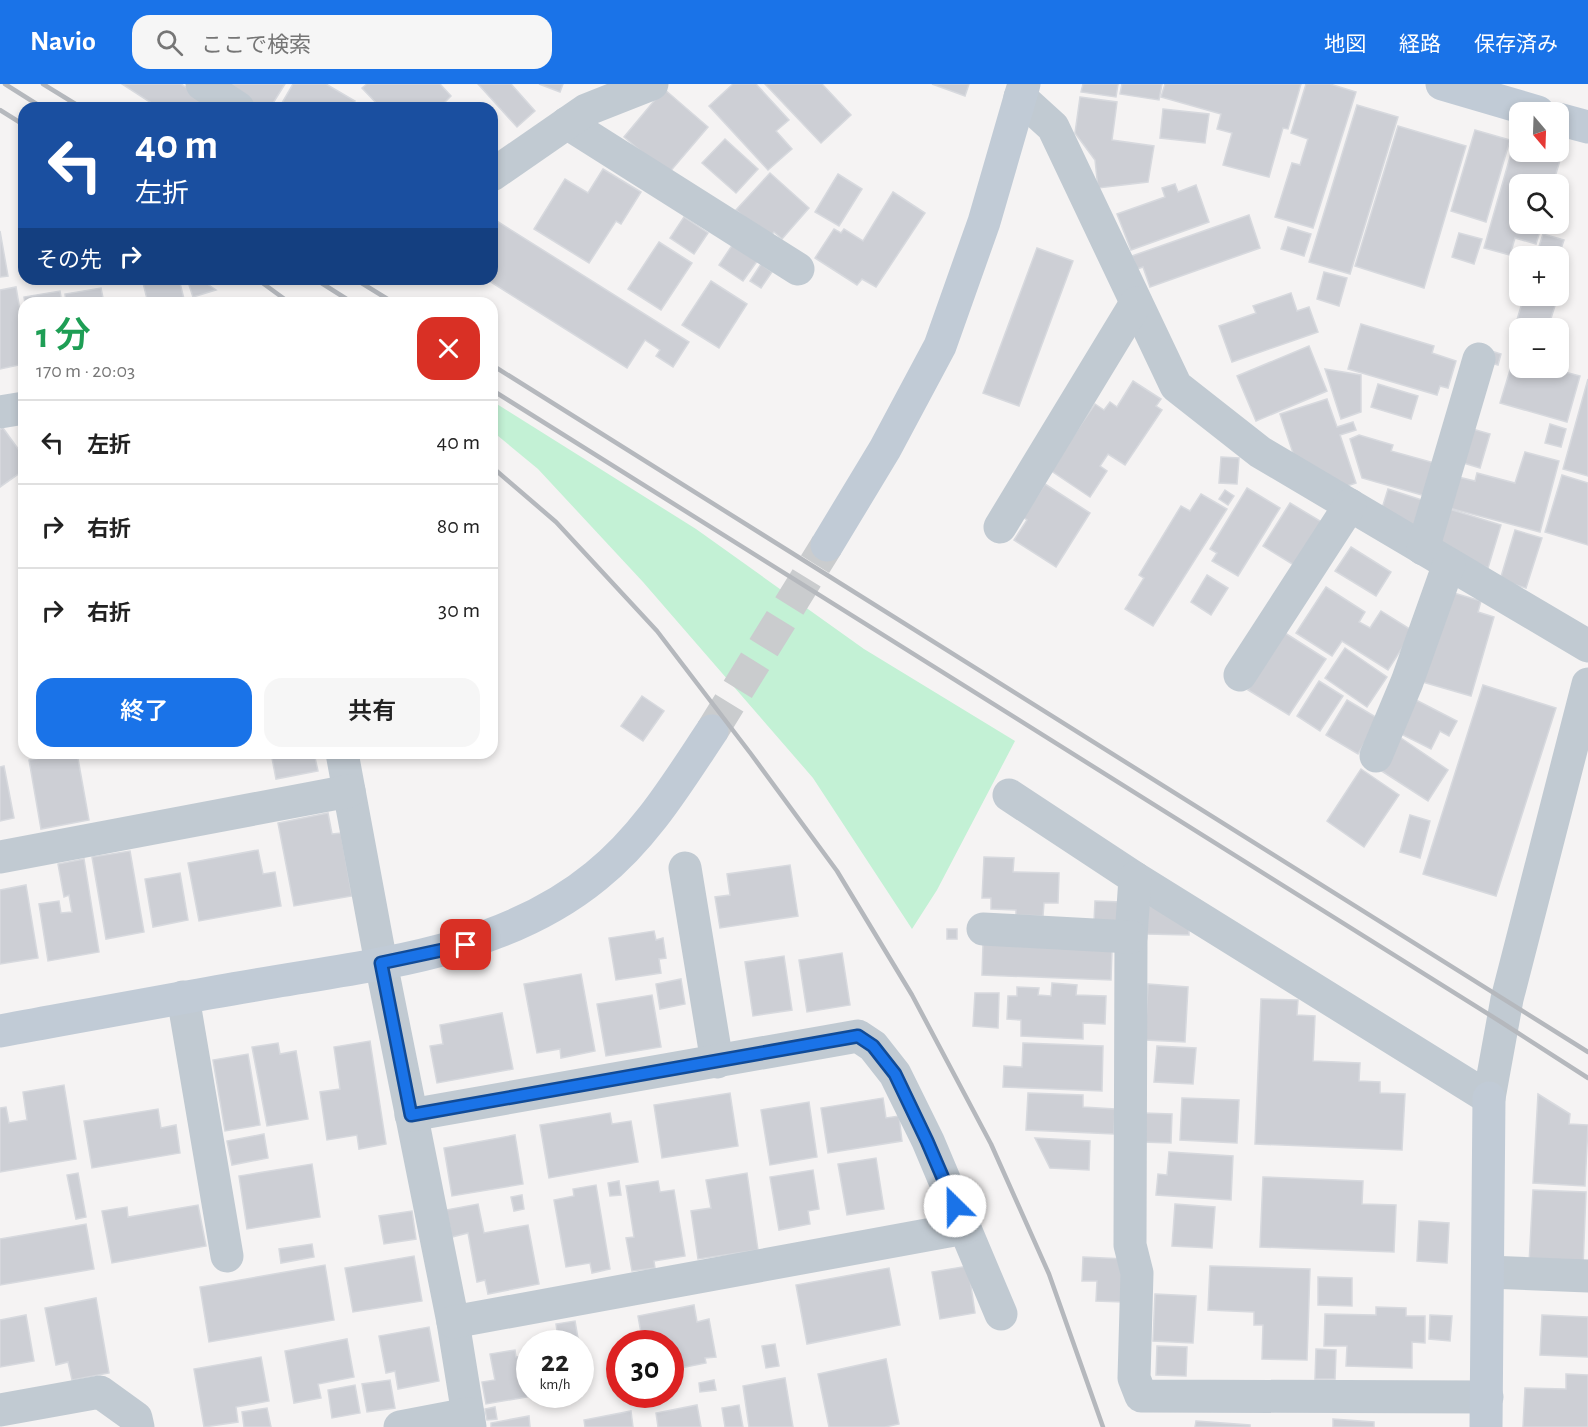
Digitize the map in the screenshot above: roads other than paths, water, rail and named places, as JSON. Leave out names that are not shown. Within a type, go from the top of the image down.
[{"type":"street","points":[[202,84],[229,102]]},
{"type":"street","points":[[498,170],[584,106],[652,84]]},
{"type":"street","points":[[1442,84],[1509,104]]},
{"type":"street","points":[[1022,91],[1053,127],[1176,386],[1260,452],[1588,646]]},
{"type":"street","points":[[827,545],[885,449],[940,346],[984,222],[1022,91]]},
{"type":"street","points":[[584,106],[798,269]]},
{"type":"street","points":[[1569,122],[1588,127]]},
{"type":"street","points":[[1000,526],[1136,303]]},
{"type":"street","points":[[1376,756],[1407,682],[1479,359]]},
{"type":"street","points":[[0,412],[18,409]]},
{"type":"street","points":[[1240,675],[1350,505]]},
{"type":"street","points":[[1135,878],[1131,937],[1130,1245],[1137,1273],[1134,1378],[1141,1396],[1486,1412],[1489,1098],[1507,999],[1588,684]]},
{"type":"street","points":[[0,1031],[381,963],[466,945],[529,919],[562,900],[604,869],[656,814],[712,731]]},
{"type":"street","points":[[343,759],[381,963],[453,1322],[469,1421],[400,1427]]},
{"type":"street","points":[[0,857],[349,791]]},
{"type":"street","points":[[1009,795],[1135,878],[1489,1098]]},
{"type":"street","points":[[685,868],[717,1062]]},
{"type":"street","points":[[983,929],[1131,937]]},
{"type":"street","points":[[183,998],[227,1256]]},
{"type":"street","points":[[411,1115],[858,1036],[873,1046],[895,1074],[927,1141],[1001,1314]]},
{"type":"street","points":[[453,1322],[965,1228]]},
{"type":"street","points":[[1488,1272],[1588,1276]]},
{"type":"street","points":[[0,1410],[100,1392],[136,1418],[138,1427]]},
{"type":"tunnel","points":[[712,731],[827,545]]},
{"type":"railway","points":[[5,84],[34,102]]},
{"type":"railway","points":[[43,84],[72,102]]},
{"type":"railway","points":[[0,110],[18,121]]},
{"type":"railway","points":[[265,285],[282,297]]},
{"type":"railway","points":[[324,285],[344,297]]},
{"type":"railway","points":[[365,285],[384,297]]},
{"type":"railway","points":[[498,369],[1588,1052]]},
{"type":"railway","points":[[498,394],[1588,1078]]},
{"type":"railway","points":[[498,472],[556,522],[657,631],[837,871],[912,995],[991,1144],[1049,1274],[1103,1427]]}]
